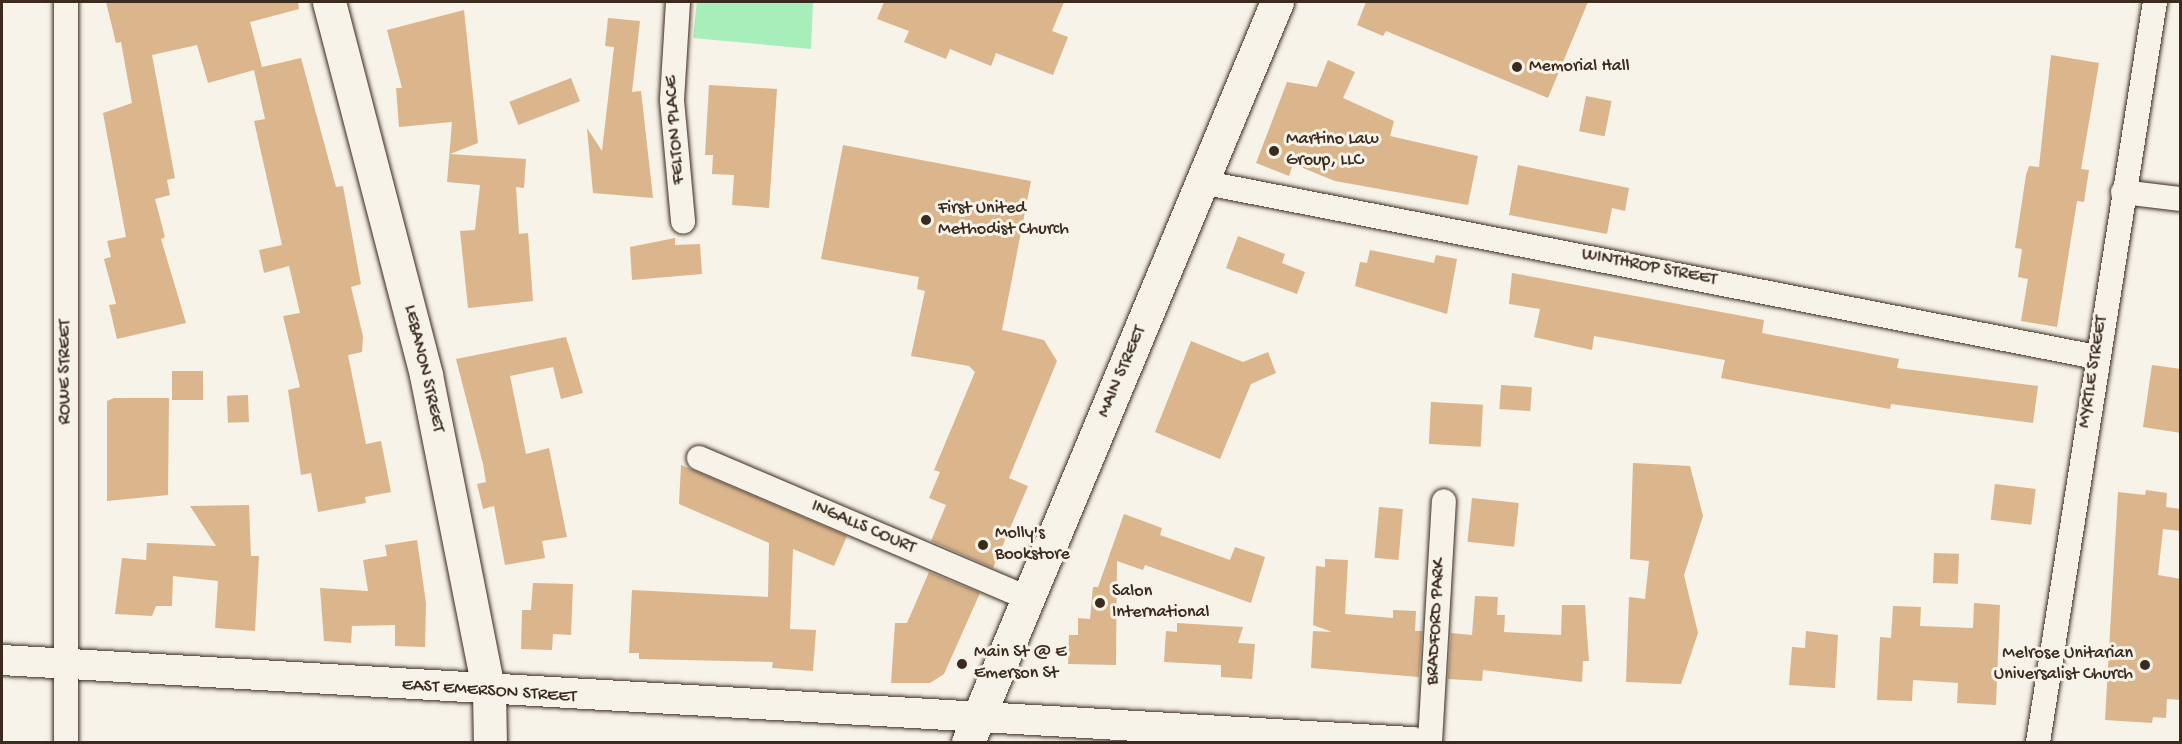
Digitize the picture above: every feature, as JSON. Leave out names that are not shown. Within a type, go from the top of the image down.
[{"type":"main road","name":"LEBANON STREET","points":[[329,2],[426,375],[489,692],[490,742]]},
{"type":"main road","name":"MAIN STREET","points":[[972,730],[1277,2]]},
{"type":"street","name":"ROWE STREET","points":[[66,2],[66,742]]},
{"type":"street","name":"FELTON PLACE","points":[[678,2],[672,100],[683,222]]},
{"type":"street","name":"MYRTLE STREET","points":[[2038,742],[2096,357],[2155,2]]},
{"type":"street","name":"WINTHROP STREET","points":[[1202,182],[2096,357]]},
{"type":"street","points":[[2123,192],[2181,199]]},
{"type":"street","name":"INGALLS COURT","points":[[699,458],[1027,598]]},
{"type":"street","name":"BRADFORD PARK","points":[[1430,742],[1444,501]]},
{"type":"street","name":"EAST EMERSON STREET","points":[[2,660],[489,692],[972,730],[1413,742]]},
{"type":"green space","points":[[697,2],[813,2],[811,49],[693,38]]},
{"type":"building","points":[[106,2],[298,2],[299,9],[250,22],[262,67],[301,58],[336,187],[343,186],[361,284],[351,287],[363,336],[362,352],[348,355],[366,444],[381,441],[391,492],[365,497],[366,503],[318,512],[311,473],[301,475],[288,390],[300,387],[283,316],[300,313],[289,266],[264,273],[259,250],[282,245],[254,121],[265,119],[254,70],[208,83],[197,45],[152,55],[175,178],[167,180],[170,195],[155,199],[165,237],[161,239],[186,323],[117,339],[109,305],[116,304],[104,259],[111,257],[107,241],[126,237],[103,113],[132,103],[121,42],[116,43]]},
{"type":"building","points":[[884,2],[1064,2],[1052,31],[1068,37],[1053,75],[996,53],[991,66],[950,49],[946,59],[904,42],[909,31],[877,19]]},
{"type":"building","name":"Memorial Hall","points":[[1366,2],[1588,2],[1548,98],[1386,31],[1383,36],[1357,25]]},
{"type":"building","points":[[464,10],[478,143],[450,154],[526,159],[524,188],[516,187],[519,234],[528,233],[533,301],[468,308],[460,231],[475,230],[480,185],[447,182],[452,122],[399,127],[396,88],[402,88],[387,30]]},
{"type":"building","points":[[608,18],[640,21],[632,92],[641,91],[653,198],[593,193],[587,128],[602,151],[614,47],[605,46]]},
{"type":"building","points":[[2051,55],[2099,63],[2081,169],[2089,170],[2084,202],[2077,201],[2057,327],[2021,321],[2028,279],[2018,277],[2022,249],[2015,248],[2026,175],[2029,166],[2039,167]]},
{"type":"building","points":[[1328,60],[1355,72],[1343,98],[1394,121],[1390,136],[1478,156],[1468,205],[1335,181],[1293,164],[1289,176],[1256,163],[1287,82],[1317,87]]},
{"type":"building","points":[[571,78],[580,101],[518,125],[509,102]]},
{"type":"building","points":[[709,85],[777,89],[769,208],[732,205],[734,175],[712,174],[713,155],[705,155]]},
{"type":"building","points":[[1586,96],[1612,101],[1605,136],[1579,131]]},
{"type":"building","points":[[843,145],[1031,181],[1002,330],[1044,340],[1057,361],[1009,478],[1028,486],[993,568],[931,541],[946,505],[929,498],[940,472],[934,470],[975,372],[969,366],[911,356],[925,291],[917,289],[919,277],[821,259]]},
{"type":"building","points":[[1518,165],[1629,188],[1625,211],[1612,208],[1607,234],[1509,215]]},
{"type":"building","points":[[1238,236],[1285,254],[1282,263],[1305,272],[1297,294],[1226,268]]},
{"type":"building","points":[[675,238],[675,245],[700,244],[702,274],[632,280],[630,247]]},
{"type":"building","points":[[1370,250],[1434,263],[1436,255],[1457,259],[1447,314],[1355,286],[1360,262],[1367,263]]},
{"type":"building","points":[[1512,273],[1764,320],[1762,333],[1899,359],[1897,368],[2038,386],[2033,423],[1891,404],[1890,409],[1721,378],[1725,360],[1594,336],[1592,350],[1534,337],[1540,309],[1509,304]]},
{"type":"building","points":[[566,337],[583,393],[561,399],[553,367],[510,376],[526,454],[549,448],[567,537],[542,541],[545,558],[505,565],[494,506],[483,509],[477,484],[486,482],[483,464],[456,359]]},
{"type":"building","points":[[1191,341],[1243,362],[1268,352],[1276,373],[1251,384],[1220,459],[1155,432]]},
{"type":"building","points":[[2152,365],[2181,369],[2181,433],[2143,427]]},
{"type":"building","points":[[172,371],[203,371],[203,400],[172,400]]},
{"type":"building","points":[[1501,385],[1532,387],[1530,411],[1499,409]]},
{"type":"building","points":[[248,395],[249,422],[228,423],[227,396]]},
{"type":"building","points":[[114,398],[169,398],[168,495],[107,501],[107,401]]},
{"type":"building","points":[[1431,402],[1483,405],[1481,447],[1429,444]]},
{"type":"building","points":[[1633,463],[1690,466],[1703,516],[1684,575],[1698,633],[1681,684],[1626,682],[1629,597],[1645,599],[1649,561],[1630,559]]},
{"type":"building","points":[[681,465],[847,536],[834,566],[793,549],[790,629],[816,630],[813,671],[772,668],[773,662],[639,659],[639,653],[629,653],[632,590],[768,597],[769,543],[679,504]]},
{"type":"building","points":[[1995,484],[2036,489],[2031,525],[1991,520]]},
{"type":"building","points":[[2146,490],[2167,493],[2166,507],[2181,509],[2181,531],[2163,529],[2158,575],[2181,579],[2181,700],[2167,699],[2166,718],[2153,717],[2152,723],[2105,720],[2118,492],[2145,495]]},
{"type":"building","points":[[1472,498],[1519,503],[1514,547],[1467,542]]},
{"type":"building","points":[[249,505],[251,556],[259,556],[255,631],[215,628],[218,581],[173,576],[172,606],[156,606],[152,616],[115,614],[122,558],[146,560],[147,543],[216,546],[190,506]]},
{"type":"building","points":[[1379,507],[1403,509],[1398,560],[1375,558]]},
{"type":"building","points":[[1124,514],[1162,528],[1160,535],[1230,560],[1235,547],[1265,557],[1251,603],[1145,565],[1143,570],[1117,561],[1116,665],[1068,664],[1069,635],[1078,635],[1078,618],[1090,619],[1093,587],[1098,587]]},
{"type":"building","points":[[417,540],[426,603],[425,647],[395,646],[395,625],[352,626],[351,643],[324,641],[320,588],[368,591],[363,560],[387,556],[385,545]]},
{"type":"building","points":[[1934,553],[1959,554],[1958,584],[1933,583]]},
{"type":"building","points":[[1325,559],[1348,560],[1345,614],[1393,618],[1393,610],[1416,611],[1415,631],[1422,631],[1419,677],[1311,668],[1313,631],[1332,632],[1313,625],[1316,566],[1325,567]]},
{"type":"building","points":[[929,572],[980,593],[944,674],[930,683],[891,683],[895,623],[907,623]]},
{"type":"building","points":[[533,583],[573,584],[571,635],[553,634],[552,650],[521,649],[522,610],[531,610]]},
{"type":"building","points":[[1475,596],[1498,597],[1497,615],[1505,615],[1504,632],[1561,635],[1562,605],[1585,605],[1589,661],[1583,661],[1582,682],[1483,670],[1482,681],[1448,679],[1451,633],[1472,635]]},
{"type":"building","points":[[1974,603],[2000,605],[1996,705],[1957,703],[1958,683],[1913,680],[1912,701],[1877,700],[1880,637],[1891,638],[1893,606],[1921,607],[1920,626],[1973,628]]},
{"type":"building","points":[[1177,623],[1243,627],[1238,643],[1255,644],[1252,679],[1221,677],[1221,665],[1164,662],[1166,631],[1177,632]]},
{"type":"building","points":[[1806,631],[1838,635],[1835,688],[1789,685],[1792,647],[1805,648]]},
{"type":"place","name":"Memorial Hall","points":[[1517,67]]},
{"type":"place","name":"Martino Law Group, LLC","points":[[1274,151]]},
{"type":"place","name":"First United Methodist Church","points":[[926,220]]},
{"type":"place","name":"Molly's Bookstore","points":[[983,545]]},
{"type":"place","name":"Salon International","points":[[1100,603]]},
{"type":"place","name":"Main St @ E Emerson St","points":[[962,664]]},
{"type":"place","name":"Melrose Unitarian Universalist Church","points":[[2145,665]]}]
